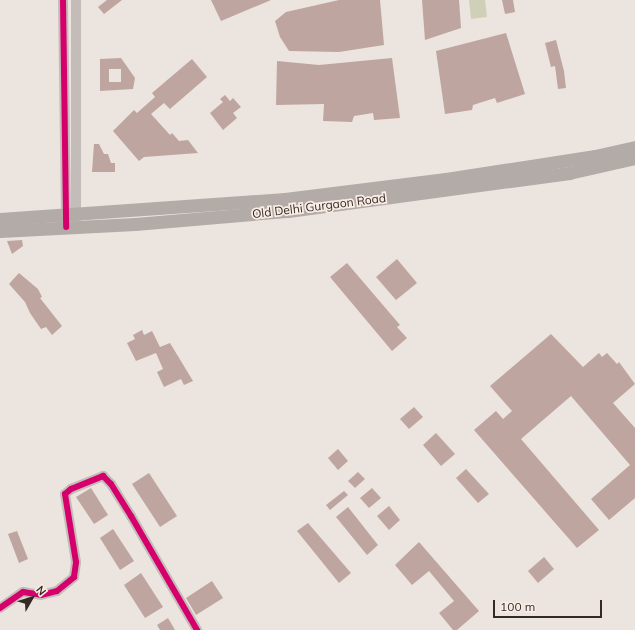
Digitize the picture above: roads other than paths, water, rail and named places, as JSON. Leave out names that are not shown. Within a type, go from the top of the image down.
[{"type":"main road","name":"Old Delhi Gurgaon Road","points":[[0,231],[288,211],[596,162],[635,147]]},
{"type":"main road","name":"Old Delhi Gurgaon Road","points":[[0,219],[286,199],[635,158]]},
{"type":"street","points":[[63,0],[71,213]]},
{"type":"street","points":[[71,227],[76,0]]},
{"type":"street","points":[[0,608],[23,592],[41,595],[53,592],[72,580],[76,573],[76,562],[65,494],[71,489],[103,476],[111,484],[132,516],[197,630]]}]
